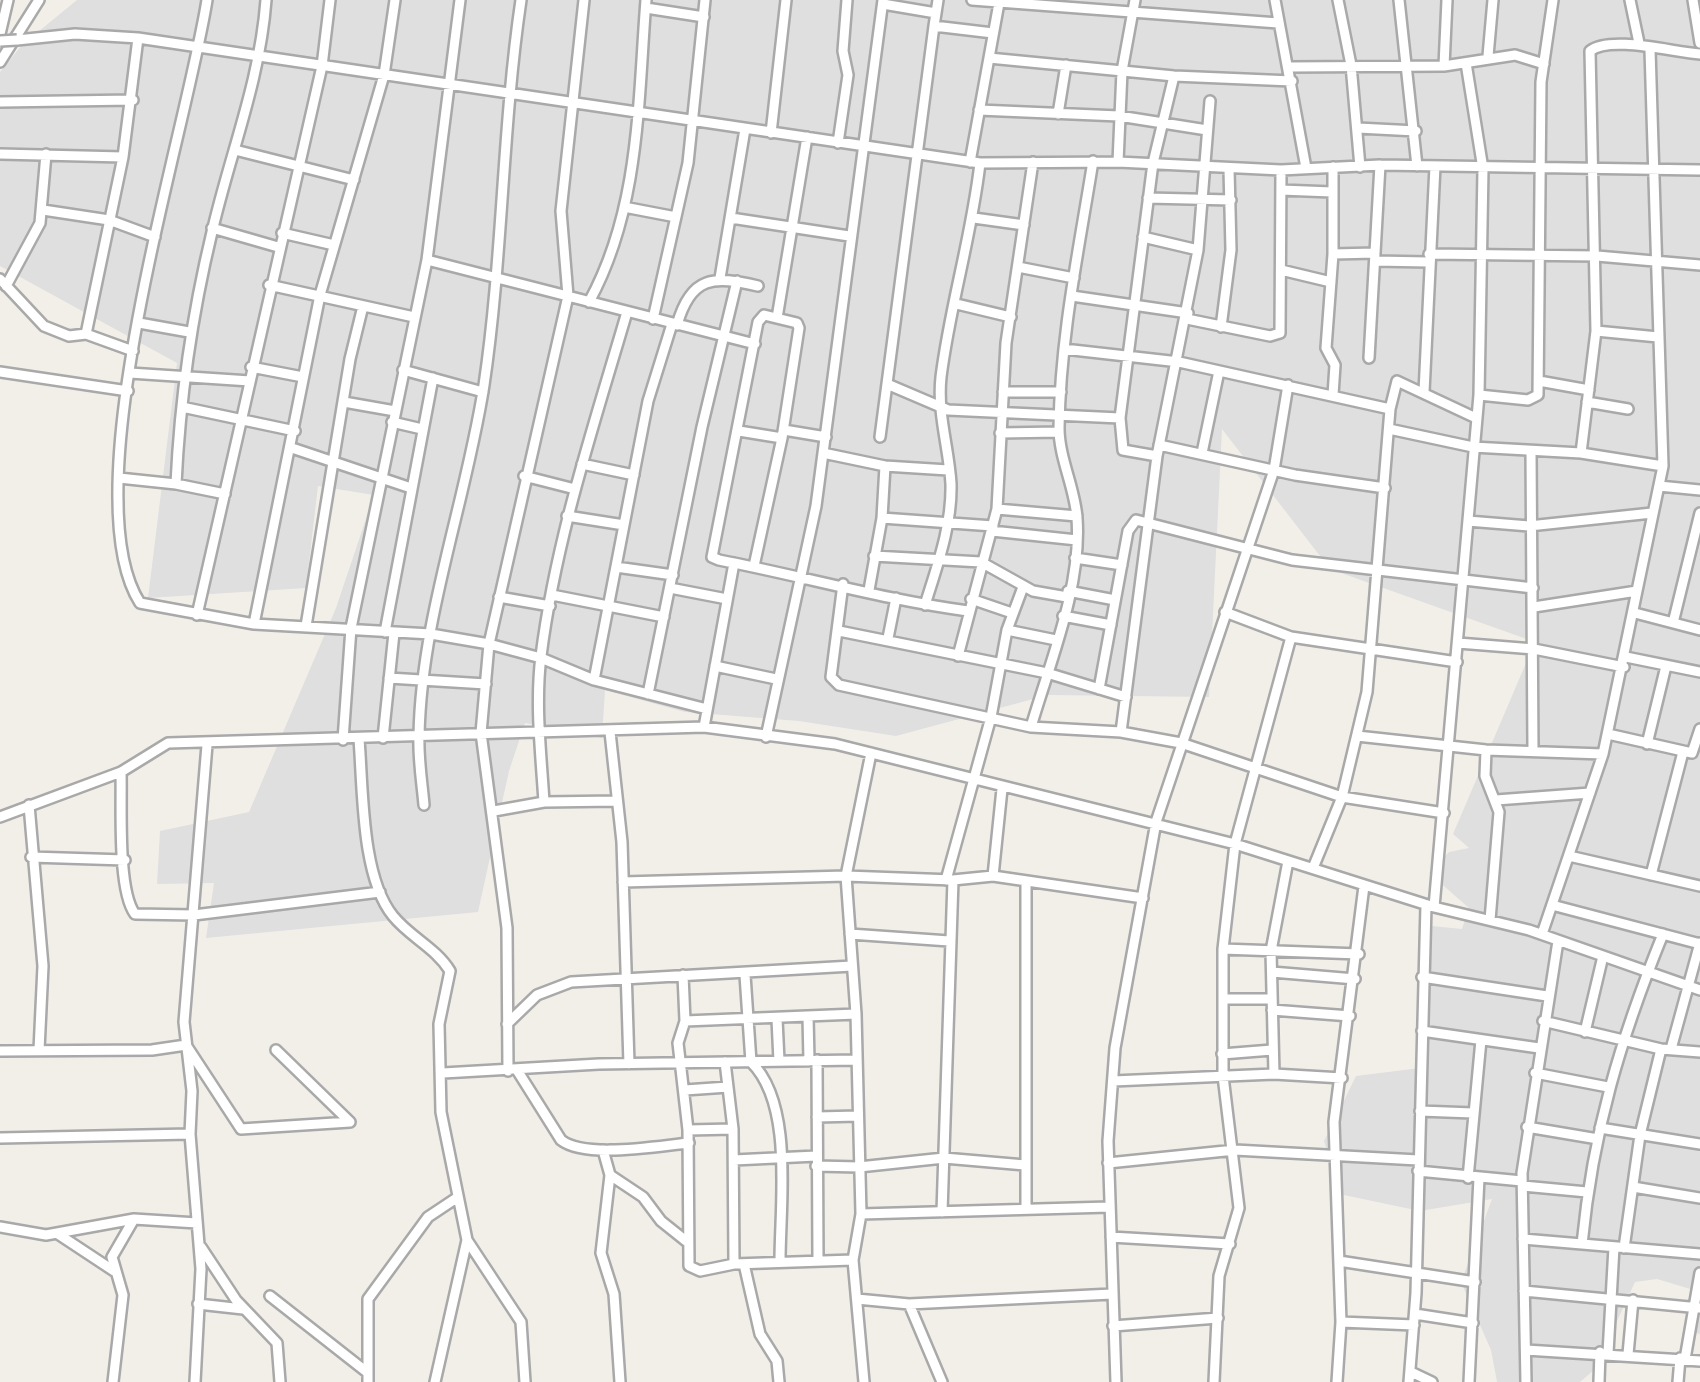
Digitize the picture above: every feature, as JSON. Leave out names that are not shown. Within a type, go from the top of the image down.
[{"type":"street","points":[[8,0],[0,38],[74,34],[138,38],[975,162],[1093,161],[1281,170],[1380,165],[1543,171],[1700,170]]},
{"type":"street","points":[[0,62],[39,0]]},
{"type":"street","points":[[207,0],[130,373],[116,530],[126,582],[140,603],[254,624],[431,634],[488,644],[541,658],[594,680],[707,709]]},
{"type":"street","points":[[176,484],[189,332],[212,228],[262,56],[266,0]]},
{"type":"street","points":[[197,615],[269,285],[322,66],[330,0]]},
{"type":"street","points":[[254,624],[320,295],[384,75],[394,0]]},
{"type":"street","points":[[344,740],[352,628],[427,260],[460,0]]},
{"type":"street","points":[[424,805],[419,737],[424,680],[482,392],[500,278],[508,91],[521,0]]},
{"type":"street","points":[[584,0],[561,226],[568,296],[488,644],[481,733],[507,928],[507,1024],[512,1070],[564,1143],[603,1150],[689,1143]]},
{"type":"street","points":[[653,318],[694,120],[705,0]]},
{"type":"street","points":[[771,133],[786,0]]},
{"type":"street","points":[[838,143],[848,75],[843,51],[848,0]]},
{"type":"street","points":[[880,436],[938,0]]},
{"type":"street","points":[[972,0],[1278,23]]},
{"type":"street","points":[[1118,162],[1122,71],[1134,0]]},
{"type":"street","points":[[1275,0],[1306,168]]},
{"type":"street","points":[[1338,0],[1350,65],[1360,166]]},
{"type":"street","points":[[1399,0],[1417,166]]},
{"type":"street","points":[[1444,66],[1447,0]]},
{"type":"street","points":[[1488,56],[1493,0]]},
{"type":"street","points":[[1478,395],[1534,400],[1539,380],[1543,171],[1540,116],[1553,0]]},
{"type":"street","points":[[1630,0],[1639,43]]},
{"type":"street","points":[[1693,0],[1700,43]]},
{"type":"street","points":[[766,737],[826,436],[848,236],[883,2],[936,13]]},
{"type":"street","points":[[925,605],[948,522],[948,470],[940,407],[974,218],[980,110],[999,2]]},
{"type":"street","points":[[589,302],[619,237],[640,110],[646,4],[704,17]]},
{"type":"street","points":[[934,26],[994,34]]},
{"type":"street","points":[[86,334],[123,157],[138,38]]},
{"type":"street","points":[[1580,453],[1596,331],[1590,50],[1639,43],[1650,50],[1700,54]]},
{"type":"street","points":[[1542,934],[1603,754],[1663,466],[1650,170],[1650,50]]},
{"type":"street","points":[[1289,67],[1444,66],[1488,56],[1515,55],[1544,64]]},
{"type":"street","points":[[988,58],[1174,76],[1292,81]]},
{"type":"street","points":[[1432,1382],[1410,1377],[1422,976],[1444,812],[1478,395],[1483,169],[1466,63]]},
{"type":"street","points":[[1058,114],[1066,65]]},
{"type":"street","points":[[848,75],[874,78]]},
{"type":"street","points":[[1174,76],[1152,163],[1120,418],[1122,450],[1202,452],[1274,470],[1384,488]]},
{"type":"street","points":[[0,102],[133,100]]},
{"type":"street","points":[[1121,732],[1158,450],[1179,362],[1198,250],[1210,101]]},
{"type":"street","points":[[980,110],[1119,116],[1207,130]]},
{"type":"street","points":[[720,278],[745,128]]},
{"type":"street","points":[[1358,128],[1416,131]]},
{"type":"street","points":[[776,318],[807,137]]},
{"type":"street","points":[[235,150],[297,169],[354,180]]},
{"type":"street","points":[[0,154],[123,157]]},
{"type":"street","points":[[46,154],[43,210],[3,282],[44,326],[69,336],[86,334],[133,352]]},
{"type":"street","points":[[1031,727],[1063,616],[1077,540],[1077,516],[1059,432],[1064,350],[1093,161]]},
{"type":"street","points":[[958,656],[996,509],[1002,392],[1032,162]]},
{"type":"street","points":[[1368,358],[1380,165]]},
{"type":"street","points":[[1424,392],[1428,258],[1436,166]]},
{"type":"street","points":[[1333,168],[1333,254],[1326,348],[1335,365],[1333,395]]},
{"type":"street","points":[[1221,328],[1232,250],[1229,169]]},
{"type":"street","points":[[1072,296],[1134,303],[1221,328],[1270,336],[1280,333],[1281,170]]},
{"type":"street","points":[[1281,190],[1332,192]]},
{"type":"street","points":[[1148,198],[1231,200]]},
{"type":"street","points":[[624,207],[676,217]]},
{"type":"street","points":[[43,210],[109,220],[156,237]]},
{"type":"street","points":[[730,218],[848,236]]},
{"type":"street","points":[[974,218],[1024,225]]},
{"type":"street","points":[[212,228],[278,247]]},
{"type":"street","points":[[282,233],[334,245]]},
{"type":"street","points":[[1143,238],[1198,250]]},
{"type":"street","points":[[1333,254],[1428,258],[1483,254],[1596,256],[1700,266]]},
{"type":"street","points":[[427,260],[755,344]]},
{"type":"street","points":[[1018,267],[1074,278]]},
{"type":"street","points":[[1281,270],[1331,282]]},
{"type":"street","points":[[594,680],[648,401],[674,324],[685,299],[702,284],[720,278],[758,286]]},
{"type":"street","points":[[648,694],[737,282]]},
{"type":"street","points":[[269,285],[414,317]]},
{"type":"street","points":[[956,304],[1010,317]]},
{"type":"street","points":[[306,626],[363,306]]},
{"type":"street","points":[[544,802],[541,658],[568,516],[627,312]]},
{"type":"street","points":[[754,566],[783,434],[799,328],[797,323],[760,316],[740,430],[711,553],[714,559],[968,611]]},
{"type":"street","points":[[139,323],[189,332]]},
{"type":"street","points":[[1596,331],[1658,337]]},
{"type":"street","points":[[1064,350],[1179,362],[1390,409]]},
{"type":"street","points":[[251,367],[304,377]]},
{"type":"street","points":[[403,370],[482,392]]},
{"type":"street","points":[[1202,452],[1218,371]]},
{"type":"street","points":[[0,372],[128,391]]},
{"type":"street","points":[[130,373],[250,381]]},
{"type":"street","points":[[383,738],[390,632],[411,488],[433,378]]},
{"type":"street","points":[[1312,868],[1342,797],[1357,736],[1372,651],[1390,409],[1399,380],[1476,418]]},
{"type":"street","points":[[1539,380],[1589,390]]},
{"type":"street","points":[[887,384],[940,407],[1120,418]]},
{"type":"street","points":[[1116,1382],[1108,1163],[1113,1080],[1156,822],[1274,470],[1288,385]]},
{"type":"street","points":[[1002,392],[1061,392]]},
{"type":"street","points":[[344,402],[422,428]]},
{"type":"street","points":[[1587,402],[1628,409]]},
{"type":"street","points":[[182,407],[295,431]]},
{"type":"street","points":[[1389,429],[1474,447],[1580,453],[1663,466]]},
{"type":"street","points":[[740,430],[826,436]]},
{"type":"street","points":[[1000,433],[1059,432]]},
{"type":"street","points":[[292,448],[411,488]]},
{"type":"street","points":[[1531,451],[1533,751]]},
{"type":"street","points":[[823,453],[886,466],[948,470]]},
{"type":"street","points":[[582,464],[634,475]]},
{"type":"street","points":[[869,590],[882,518],[886,466]]},
{"type":"street","points":[[524,476],[575,489]]},
{"type":"street","points":[[119,478],[225,494]]},
{"type":"street","points":[[1658,486],[1700,490]]},
{"type":"street","points":[[996,509],[1077,516]]},
{"type":"street","points":[[1468,521],[1529,526],[1652,513]]},
{"type":"street","points":[[1673,623],[1700,513]]},
{"type":"street","points":[[568,516],[624,525]]},
{"type":"street","points":[[882,518],[948,522],[1077,540]]},
{"type":"street","points":[[1099,688],[1131,524],[1150,521],[1312,563],[1379,567],[1533,588]]},
{"type":"street","points":[[874,556],[982,562],[1023,587],[1115,600]]},
{"type":"street","points":[[1075,558],[1122,564]]},
{"type":"street","points":[[704,727],[734,563]]},
{"type":"street","points":[[616,567],[672,574]]},
{"type":"street","points":[[843,584],[832,677],[838,685],[1031,727],[1121,732],[1181,743],[1342,797],[1444,812]]},
{"type":"street","points":[[942,1212],[949,880],[971,780],[991,718],[1012,612],[1023,587]]},
{"type":"street","points":[[670,588],[728,599]]},
{"type":"street","points":[[1534,607],[1637,591]]},
{"type":"street","points":[[499,597],[609,604],[664,617]]},
{"type":"street","points":[[888,638],[896,598]]},
{"type":"street","points":[[971,599],[1012,612]]},
{"type":"street","points":[[1226,612],[1292,637],[1457,662]]},
{"type":"street","points":[[1634,614],[1700,630]]},
{"type":"street","points":[[1063,616],[1111,625]]},
{"type":"street","points":[[1008,630],[1056,640]]},
{"type":"street","points":[[839,631],[1047,673],[1126,697]]},
{"type":"street","points":[[1214,1382],[1219,1276],[1238,1208],[1223,1076],[1224,948],[1236,844],[1292,637]]},
{"type":"street","points":[[1458,643],[1534,649],[1700,672]]},
{"type":"street","points":[[715,666],[776,679]]},
{"type":"street","points":[[1648,744],[1666,666]]},
{"type":"street","points":[[389,678],[486,684]]},
{"type":"street","points":[[0,817],[121,772],[156,746],[704,727],[835,744],[1002,789],[1156,822],[1430,906],[1542,934],[1700,990]]},
{"type":"street","points":[[1608,734],[1683,752],[1695,750],[1700,729]]},
{"type":"street","points":[[610,732],[623,882],[629,1064]]},
{"type":"street","points":[[1357,736],[1486,750],[1603,754]]},
{"type":"street","points":[[359,739],[368,843],[380,892],[393,916],[450,971],[439,1024],[441,1112],[452,1151],[455,1199],[467,1240],[521,1322],[525,1382]]},
{"type":"street","points":[[196,1382],[200,1246],[190,1134],[192,1091],[184,1022],[206,745]]},
{"type":"street","points":[[1486,750],[1485,776],[1496,800],[1490,920]]},
{"type":"street","points":[[1652,875],[1683,752]]},
{"type":"street","points":[[864,1382],[853,1260],[862,1214],[856,1014],[846,876],[871,754]]},
{"type":"street","points":[[121,772],[124,860],[129,906],[135,914],[194,915],[380,892]]},
{"type":"street","points":[[993,876],[1002,789]]},
{"type":"street","points":[[1496,800],[1590,794]]},
{"type":"street","points":[[494,810],[544,802],[617,801]]},
{"type":"street","points":[[29,805],[43,966],[39,1050]]},
{"type":"street","points":[[1569,856],[1700,886]]},
{"type":"street","points":[[32,857],[124,860]]},
{"type":"street","points":[[1274,1074],[1270,951],[1288,861]]},
{"type":"street","points":[[623,882],[846,876],[949,880],[993,876],[1143,898]]},
{"type":"street","points":[[1026,880],[1026,1210]]},
{"type":"street","points":[[1337,1382],[1341,1322],[1334,1152],[1364,886]]},
{"type":"street","points":[[1552,905],[1700,944],[1640,1136],[1634,1187],[1609,1297],[1599,1382]]},
{"type":"street","points":[[850,934],[949,941]]},
{"type":"street","points":[[1582,1244],[1587,1192],[1608,1087],[1622,1038],[1663,934]]},
{"type":"street","points":[[1526,1382],[1522,1184],[1535,1073],[1558,941]]},
{"type":"street","points":[[1224,948],[1358,954]]},
{"type":"street","points":[[1585,1032],[1602,956]]},
{"type":"street","points":[[507,1024],[537,995],[555,986],[599,978],[852,966]]},
{"type":"street","points":[[1272,972],[1355,979]]},
{"type":"street","points":[[745,974],[751,1062],[765,1076],[776,1102],[780,1261]]},
{"type":"street","points":[[683,975],[685,1021],[678,1043],[689,1143],[686,1261],[692,1270],[780,1261],[853,1260]]},
{"type":"street","points":[[1422,976],[1548,996]]},
{"type":"street","points":[[1223,999],[1350,1016]]},
{"type":"street","points":[[685,1021],[856,1014]]},
{"type":"street","points":[[808,1016],[817,1116],[818,1261]]},
{"type":"street","points":[[777,1018],[779,1061]]},
{"type":"street","points":[[1543,1021],[1666,1049],[1700,1052]]},
{"type":"street","points":[[1422,1030],[1539,1048]]},
{"type":"street","points":[[1469,1382],[1475,1282],[1473,1113],[1481,1040]]},
{"type":"street","points":[[0,1051],[152,1050],[186,1044]]},
{"type":"street","points":[[186,1044],[240,1129],[350,1122],[276,1050]]},
{"type":"street","points":[[1222,1054],[1272,1050]]},
{"type":"street","points":[[443,1073],[682,1062],[858,1060]]},
{"type":"street","points":[[724,1062],[733,1129],[739,1264],[760,1334],[777,1361],[779,1382]]},
{"type":"street","points":[[1535,1073],[1608,1087]]},
{"type":"street","points":[[1113,1080],[1274,1074],[1342,1078]]},
{"type":"street","points":[[685,1090],[728,1087]]},
{"type":"street","points":[[1420,1111],[1473,1113]]},
{"type":"street","points":[[817,1116],[858,1116]]},
{"type":"street","points":[[1527,1127],[1699,1141]]},
{"type":"street","points":[[688,1130],[733,1129]]},
{"type":"street","points":[[0,1138],[190,1134]]},
{"type":"street","points":[[603,1150],[610,1175],[601,1253],[614,1294],[620,1382]]},
{"type":"street","points":[[1108,1163],[1234,1150],[1334,1152],[1473,1178],[1587,1192]]},
{"type":"street","points":[[734,1160],[816,1161],[858,1167],[944,1158],[1025,1165]]},
{"type":"street","points":[[610,1175],[643,1197],[661,1221],[686,1242]]},
{"type":"street","points":[[1634,1187],[1700,1198]]},
{"type":"street","points":[[368,1378],[368,1312],[374,1288],[428,1217],[455,1199]]},
{"type":"street","points":[[862,1214],[1110,1207]]},
{"type":"street","points":[[0,1227],[57,1233],[134,1219],[197,1222]]},
{"type":"street","points":[[113,1382],[123,1295],[114,1271],[117,1244],[134,1219]]},
{"type":"street","points":[[57,1233],[114,1271]]},
{"type":"street","points":[[1110,1237],[1230,1244]]},
{"type":"street","points":[[1523,1238],[1700,1254]]},
{"type":"street","points":[[434,1382],[467,1240]]},
{"type":"street","points":[[200,1246],[244,1309],[277,1343],[280,1382]]},
{"type":"street","points":[[1338,1261],[1475,1282]]},
{"type":"street","points":[[1678,1382],[1697,1308],[1700,1274]]},
{"type":"street","points":[[1524,1291],[1697,1308]]},
{"type":"street","points":[[857,1299],[884,1298],[909,1304],[1112,1294]]},
{"type":"street","points":[[270,1296],[368,1378]]},
{"type":"street","points":[[1628,1354],[1633,1300]]},
{"type":"street","points":[[198,1304],[244,1309]]},
{"type":"street","points":[[909,1304],[942,1382]]},
{"type":"street","points":[[1113,1326],[1218,1318]]},
{"type":"street","points":[[1341,1322],[1414,1319],[1473,1324]]},
{"type":"street","points":[[1526,1350],[1700,1361]]},
{"type":"shaded area","points":[[77,0],[1700,0],[1700,1334],[1690,1331],[1697,1291],[1657,1279],[1635,1282],[1595,1369],[1580,1382],[1497,1382],[1491,1350],[1461,1282],[1492,1199],[1420,1211],[1339,1194],[1324,1141],[1356,1076],[1420,1068],[1430,1016],[1422,925],[1462,929],[1469,908],[1429,873],[1449,852],[1469,848],[1453,834],[1535,642],[1330,569],[1222,429],[1209,697],[1048,695],[896,736],[799,721],[685,712],[605,690],[602,738],[525,723],[509,771],[478,912],[206,938],[214,883],[157,884],[160,831],[249,812],[336,608],[374,495],[318,486],[306,588],[148,598],[177,363],[0,266],[0,72],[22,45]]}]
